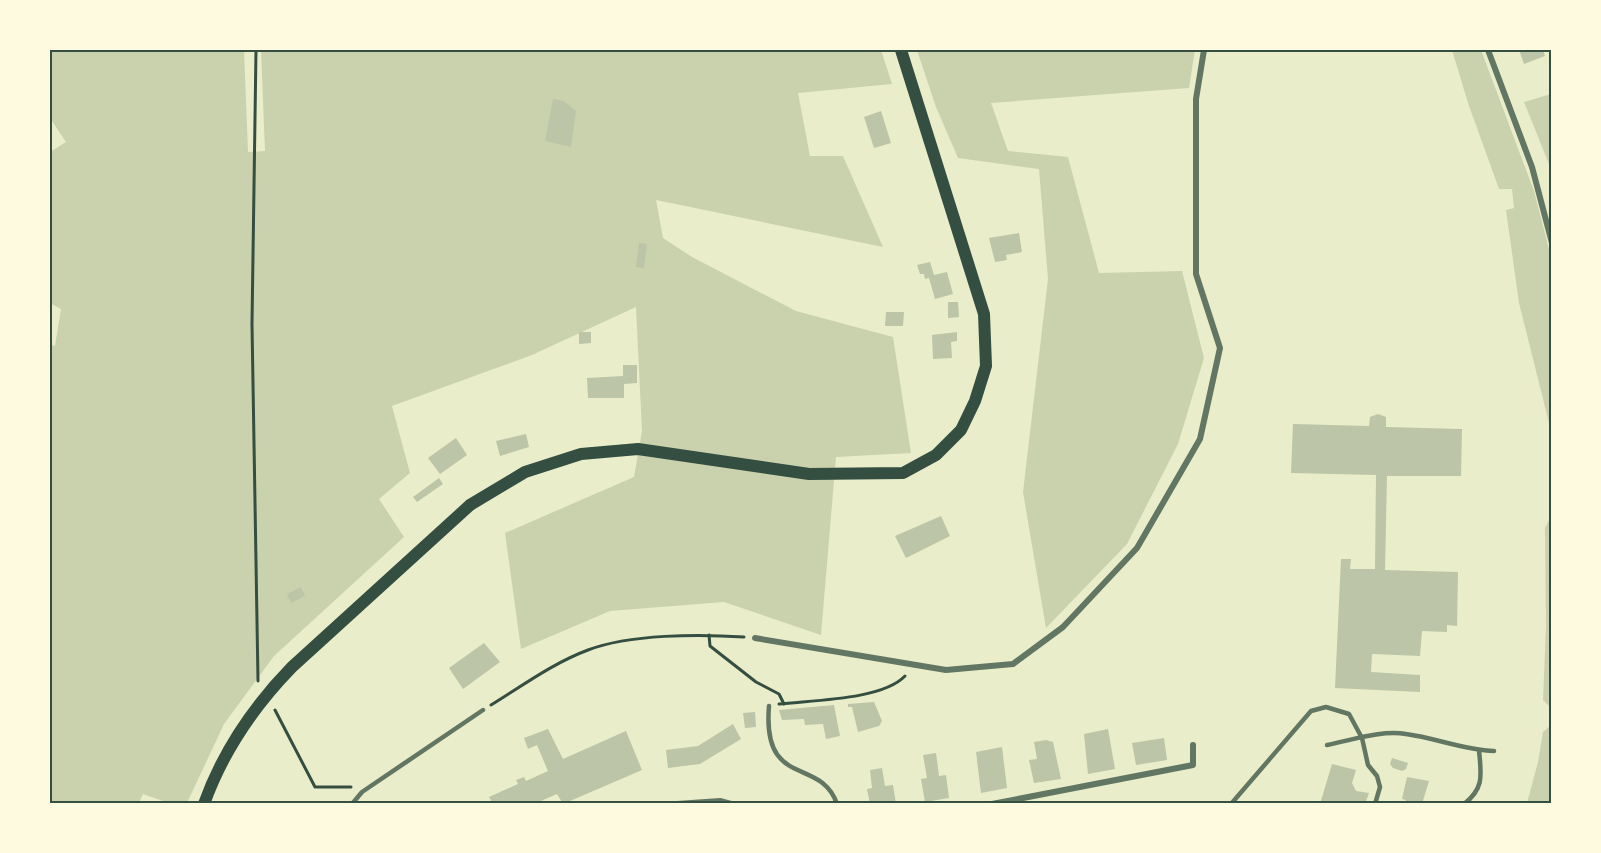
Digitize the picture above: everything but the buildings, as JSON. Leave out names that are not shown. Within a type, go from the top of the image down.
[{"type":"main road","points":[[204,804],[212,782],[242,726],[265,695],[291,667],[470,505],[525,472],[581,454],[638,449],[809,474],[903,473],[936,455],[961,430],[975,401],[986,366],[984,314],[901,50]]},
{"type":"street","points":[[755,638],[946,670],[1013,664],[1063,627],[1137,548],[1200,439],[1220,348],[1196,274],[1196,99],[1204,50]]},
{"type":"street","points":[[1488,50],[1532,167],[1551,243]]},
{"type":"street","points":[[992,804],[1193,765],[1193,746]]},
{"type":"street","points":[[677,804],[720,801],[731,804]]},
{"type":"lane","points":[[769,706],[768,722],[773,748],[786,766],[824,782],[832,791],[837,804]]},
{"type":"lane","points":[[1231,804],[1311,711],[1326,706],[1349,714],[1362,738],[1368,765],[1377,776],[1380,787],[1375,804]]},
{"type":"lane","points":[[352,804],[370,786],[483,710]]},
{"type":"lane","points":[[1327,745],[1404,733],[1479,750],[1494,751]]},
{"type":"lane","points":[[1464,804],[1475,796],[1479,786],[1479,750]]},
{"type":"path","points":[[256,50],[252,324],[258,682],[315,787],[370,786]]},
{"type":"path","points":[[709,635],[710,646],[756,682],[779,694],[784,704],[864,695],[896,685],[910,665]]},
{"type":"path","points":[[483,710],[545,672],[590,649],[634,639],[709,635],[755,638]]},
{"type":"green space","points":[[50,50],[244,50],[248,152],[265,151],[261,50],[881,50],[892,84],[798,93],[810,156],[843,156],[883,247],[656,200],[663,238],[692,257],[796,311],[893,337],[911,453],[836,457],[821,635],[724,602],[610,611],[521,649],[505,533],[634,477],[642,431],[636,307],[532,355],[392,406],[410,473],[379,499],[404,537],[274,656],[224,724],[187,803],[169,803],[143,794],[139,803],[50,803],[50,344],[55,346],[61,309],[50,303],[50,152],[66,142],[50,118]]},
{"type":"green space","points":[[917,50],[1195,50],[1189,88],[991,103],[1008,151],[1068,157],[1099,273],[1182,271],[1204,358],[1178,444],[1127,544],[1046,628],[1023,492],[1048,279],[1039,169],[958,158],[936,107]]},
{"type":"green space","points":[[1452,50],[1481,50],[1534,191],[1550,253],[1551,431],[1519,303],[1506,210],[1514,208],[1512,189],[1499,189],[1468,103]]},
{"type":"green space","points":[[1552,94],[1551,169],[1524,102]]},
{"type":"green space","points":[[1551,516],[1551,708],[1543,700],[1546,626],[1545,528]]},
{"type":"green space","points":[[1551,714],[1551,803],[1527,803],[1543,732],[1550,726]]}]
